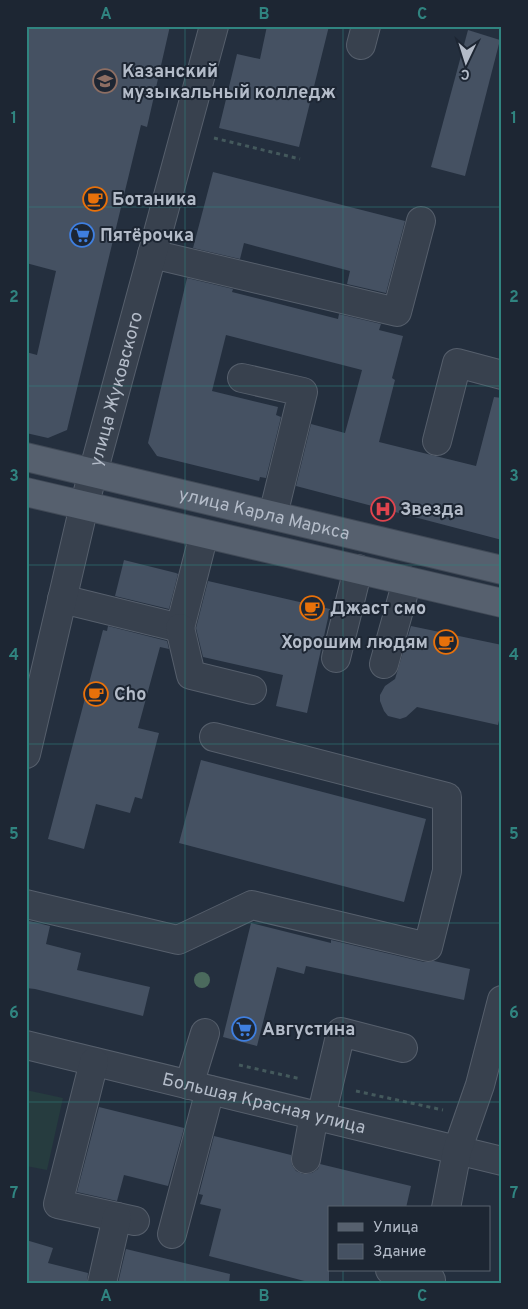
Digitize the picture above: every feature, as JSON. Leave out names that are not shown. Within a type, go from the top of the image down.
[{"type":"main road","name":"улица Карла Маркса","points":[[26,458],[502,570]]},
{"type":"main road","name":"улица Карла Маркса","points":[[26,492],[502,603]]},
{"type":"street","name":"улица Жуковского","points":[[26,754],[84,506],[214,26]]},
{"type":"street","points":[[152,254],[397,312],[421,221]]},
{"type":"street","points":[[437,441],[457,363],[502,375]]},
{"type":"street","points":[[242,378],[303,392],[273,515]]},
{"type":"street","points":[[204,534],[180,628],[191,675],[252,690]]},
{"type":"street","points":[[336,658],[358,569]]},
{"type":"street","points":[[384,664],[407,581]]},
{"type":"street","points":[[62,599],[180,628]]},
{"type":"street","points":[[26,904],[178,940],[252,905],[428,947],[446,871],[446,797],[214,737]]},
{"type":"street","points":[[446,1206],[457,1151],[480,1085],[502,1000]]},
{"type":"street","points":[[306,1159],[342,1032],[403,1048]]},
{"type":"street","name":"Большая Красная улица","points":[[26,1045],[502,1161]]},
{"type":"street","points":[[172,1234],[199,1087],[202,1045]]},
{"type":"street","points":[[94,1062],[58,1204],[126,1219],[102,1283]]},
{"type":"street","points":[[400,1272],[432,1278]]},
{"type":"path","points":[[185,131],[300,159]]},
{"type":"path","points":[[202,1045],[328,1085],[469,1116]]},
{"type":"green space","points":[[26,1090],[63,1098],[47,1170],[26,1166]]},
{"type":"building","points":[[26,26],[170,26],[147,127],[141,125],[67,430],[48,438],[26,433],[26,352],[37,355],[56,271],[26,263]]},
{"type":"building","points":[[267,26],[329,26],[299,147],[219,128],[237,54],[260,59]]},
{"type":"building","points":[[468,30],[500,40],[465,176],[431,167]]},
{"type":"building","points":[[213,172],[405,221],[386,293],[347,284],[350,271],[244,243],[240,259],[193,248]]},
{"type":"building","points":[[187,278],[233,289],[232,292],[338,319],[339,314],[381,324],[379,330],[403,336],[392,378],[395,380],[379,442],[476,466],[494,397],[502,398],[502,540],[296,486],[311,424],[345,433],[362,370],[226,335],[212,391],[278,407],[276,415],[281,417],[266,478],[260,477],[259,481],[157,456],[148,443]]},
{"type":"building","points":[[124,560],[178,574],[169,609],[115,596]]},
{"type":"building","points":[[208,581],[330,609],[307,713],[276,706],[283,675],[203,657],[196,628]]},
{"type":"building","points":[[108,626],[167,641],[169,649],[160,647],[138,728],[159,733],[142,799],[135,797],[130,813],[96,804],[84,849],[48,839],[103,630],[107,631]]},
{"type":"building","points":[[411,626],[502,645],[502,707],[498,725],[417,707],[406,717],[400,719],[388,716],[380,701],[380,695],[385,686],[395,679]]},
{"type":"building","points":[[201,760],[426,819],[404,902],[179,843]]},
{"type":"building","points":[[26,920],[50,926],[46,944],[81,953],[77,970],[150,987],[143,1016],[26,988]]},
{"type":"building","points":[[251,923],[331,943],[331,940],[424,962],[434,961],[470,969],[464,1000],[306,966],[304,974],[277,967],[257,1046],[223,1037]]},
{"type":"building","points":[[99,1107],[184,1128],[168,1186],[124,1175],[117,1201],[77,1192]]},
{"type":"building","points":[[214,1136],[291,1155],[292,1165],[296,1171],[303,1174],[312,1173],[318,1169],[320,1164],[411,1186],[406,1206],[328,1206],[329,1283],[312,1283],[209,1256],[221,1209],[200,1204],[203,1195],[199,1194]]},
{"type":"building","points":[[26,1240],[53,1248],[48,1263],[88,1273],[87,1283],[26,1283]]},
{"type":"building","points":[[126,1249],[230,1274],[229,1283],[118,1283]]},
{"type":"place","name":"Казанский музыкальный колледж","points":[[105,81]]},
{"type":"place","name":"Ботаника","points":[[95,199]]},
{"type":"place","name":"Пятёрочка","points":[[82,235]]},
{"type":"place","name":"Звезда","points":[[383,509]]},
{"type":"place","name":"Джаст смо","points":[[312,608]]},
{"type":"place","name":"Хорошим людям","points":[[446,642]]},
{"type":"place","name":"Cho","points":[[96,694]]},
{"type":"place","name":"Августина","points":[[244,1029]]}]
